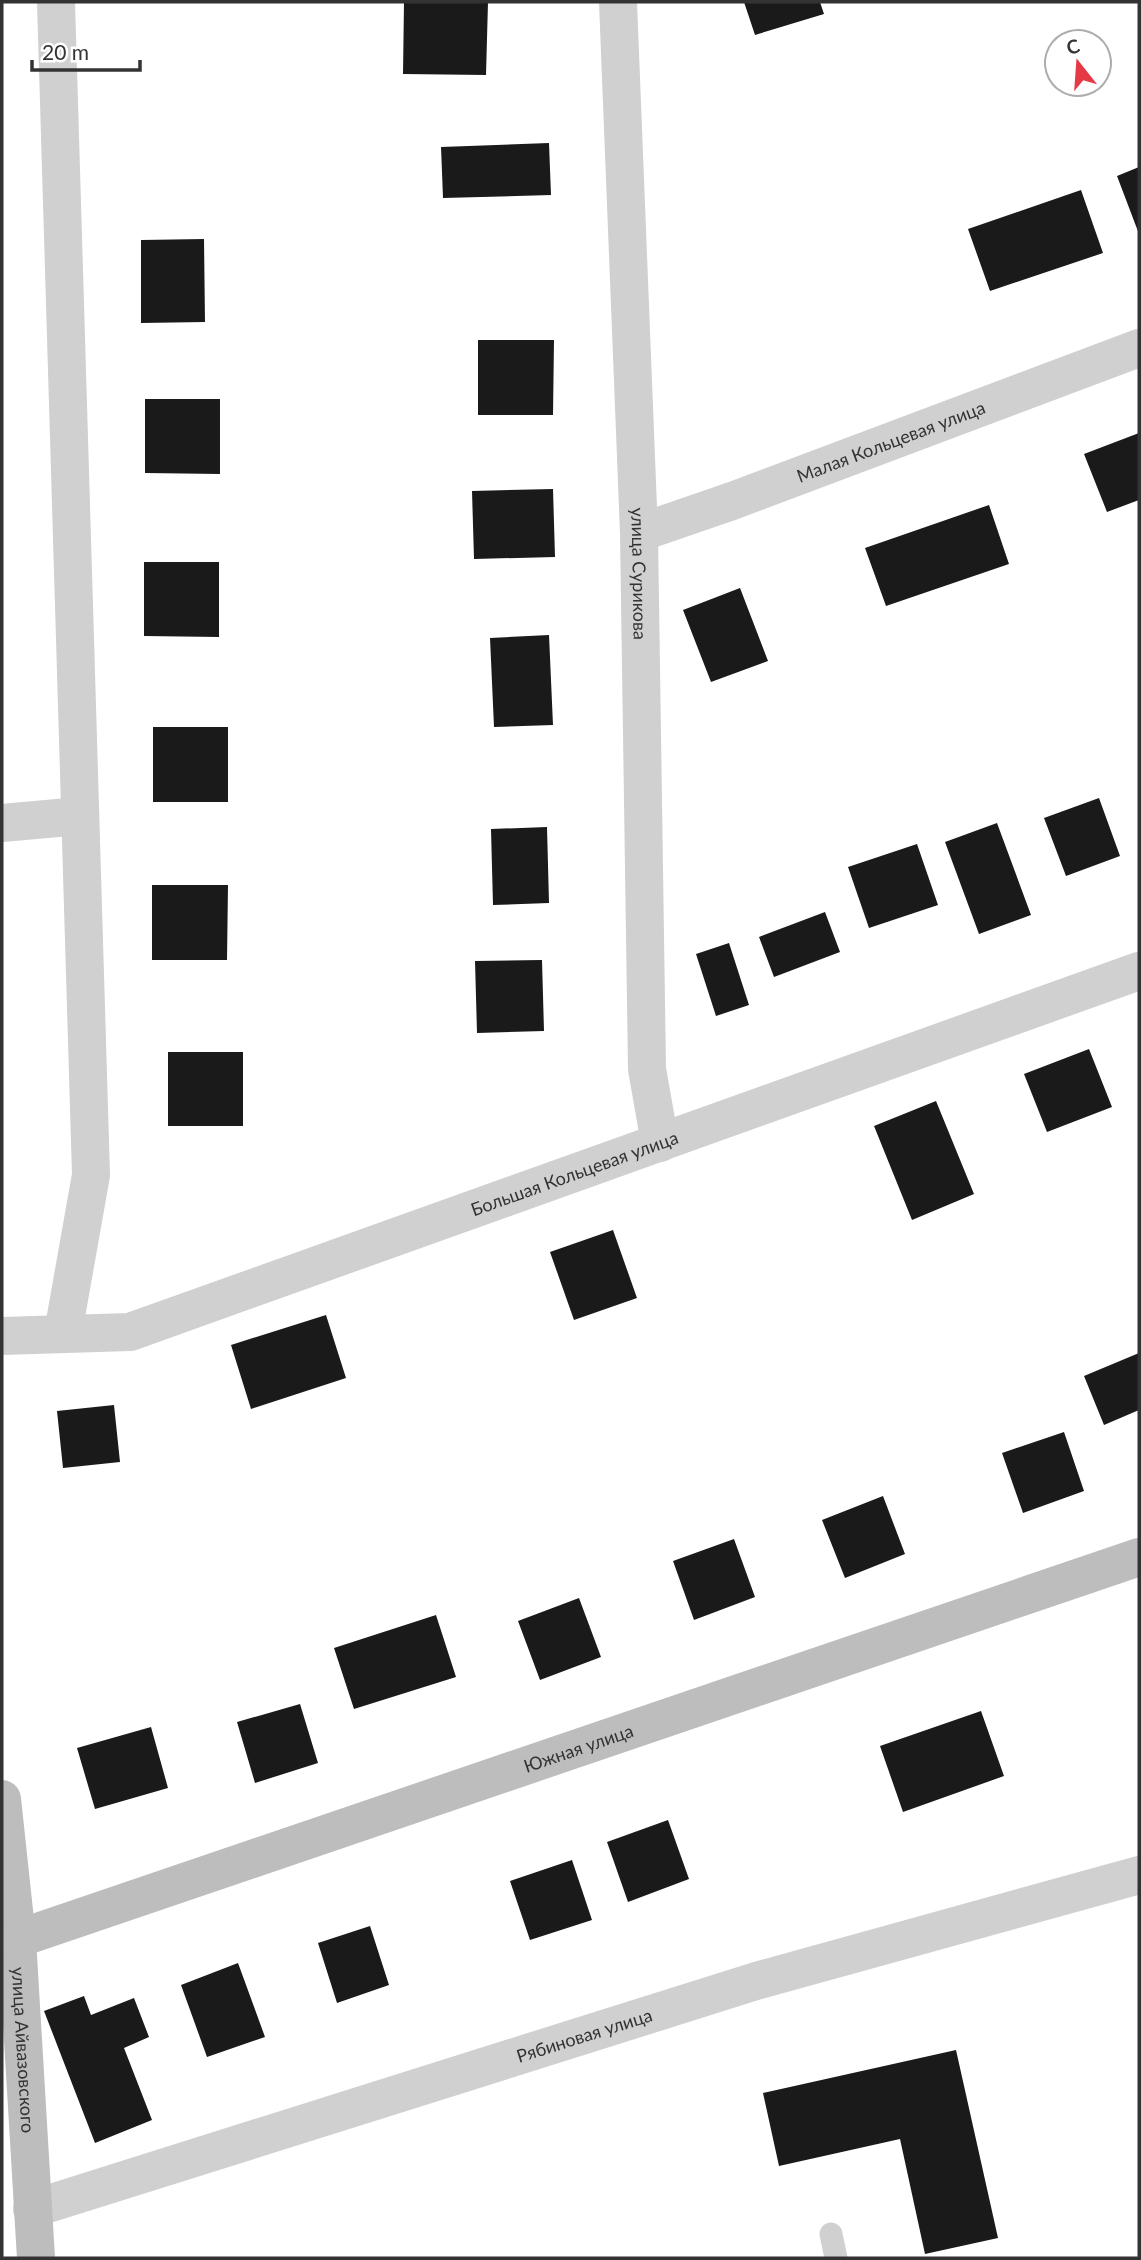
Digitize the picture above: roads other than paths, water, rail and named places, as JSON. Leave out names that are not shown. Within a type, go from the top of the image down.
[{"type":"street","points":[[57,2],[90,1175],[63,1333]]},
{"type":"street","name":"улица Сурикова","points":[[618,2],[639,533],[647,1069],[660,1143]]},
{"type":"street","name":"Малая Кольцевая улица","points":[[639,533],[733,501],[1139,348]]},
{"type":"street","points":[[2,824],[80,816]]},
{"type":"street","name":"Большая Кольцевая улица","points":[[2,1336],[130,1332],[1139,971]]},
{"type":"street","name":"Южная улица","points":[[17,1939],[1139,1557]]},
{"type":"street","name":"улица Айвазовского","points":[[2,1799],[17,1939],[36,2258]]},
{"type":"street","name":"Рябиновая улица","points":[[32,2209],[756,1981],[1139,1875]]},
{"type":"lane","points":[[831,2234],[836,2258]]}]
